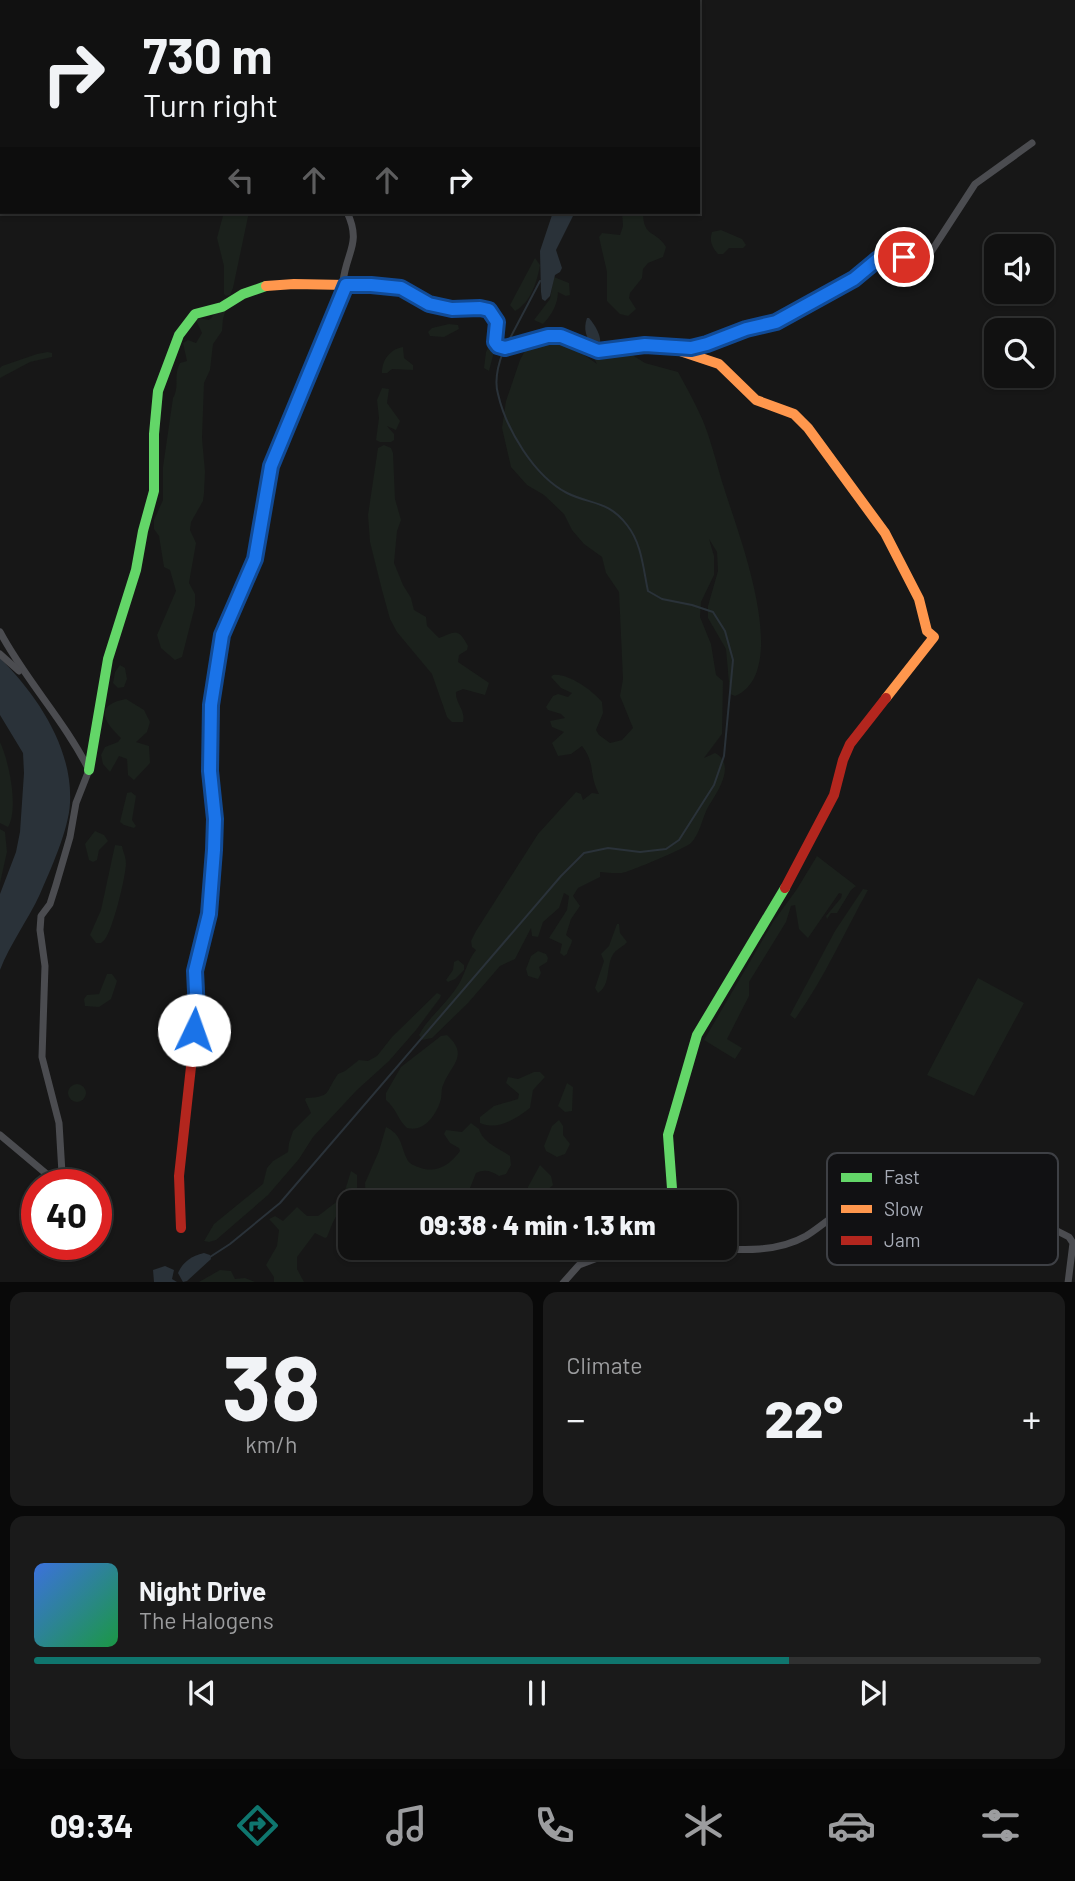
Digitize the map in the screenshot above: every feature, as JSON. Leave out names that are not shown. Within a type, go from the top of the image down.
[{"type":"street","points":[[62,1169],[59,1123],[42,1057],[45,966],[40,930],[41,916],[50,904],[57,885],[76,803],[89,770],[108,659],[136,570],[154,491],[154,435],[158,391],[179,335],[195,314],[222,307],[267,286],[371,285],[401,288],[429,304],[452,309],[489,310],[497,322],[495,342],[505,348],[548,336],[561,336],[598,351],[645,345],[691,348],[776,322],[854,279],[878,259],[919,258],[929,255],[975,184],[1032,143]]},
{"type":"street","points":[[346,285],[343,282],[353,246],[354,227],[347,214]]},
{"type":"street","points":[[181,1228],[179,1176],[197,1012],[195,971],[209,914],[214,850],[215,819],[210,745],[215,670],[222,635],[255,559],[271,466],[346,285]]},
{"type":"street","points":[[665,346],[719,364],[756,400],[794,414],[808,428],[885,533],[919,599],[927,631],[934,637],[850,744],[834,795],[799,864],[696,1035],[668,1135],[672,1190]]},
{"type":"street","points":[[0,632],[30,681],[74,741],[89,770]]},
{"type":"street","points":[[0,654],[30,681]]},
{"type":"street","points":[[0,1135],[42,1169]]},
{"type":"street","points":[[737,1250],[752,1251],[785,1244],[803,1237],[827,1221]]},
{"type":"street","points":[[1058,1231],[1069,1237],[1073,1243],[1068,1282]]},
{"type":"street","points":[[564,1282],[579,1265],[592,1260]]},
{"type":"shaded area","points":[[223,214],[249,214],[233,288],[230,295],[226,296],[224,266],[217,238]]},
{"type":"shaded area","points":[[552,214],[574,214],[556,250],[562,268],[555,275],[550,296],[545,301],[541,292],[540,251]]},
{"type":"shaded area","points":[[622,214],[643,214],[645,226],[666,247],[663,257],[648,263],[643,269],[642,278],[629,298],[636,309],[628,316],[620,314],[607,301],[607,272],[599,237],[602,233],[620,235]]},
{"type":"shaded area","points":[[721,230],[742,239],[746,245],[743,248],[729,248],[723,254],[718,254],[712,244],[711,235],[712,232]]},
{"type":"shaded area","points":[[535,258],[540,265],[535,285],[529,297],[515,311],[510,305]]},
{"type":"shaded area","points":[[554,277],[569,283],[570,295],[558,292],[554,310],[543,324],[534,320],[550,299]]},
{"type":"shaded area","points":[[225,298],[228,302],[222,331],[213,344],[210,370],[204,383],[204,493],[190,530],[196,543],[189,583],[195,594],[195,606],[182,657],[175,660],[161,648],[157,635],[176,591],[170,570],[164,567],[154,520],[163,500],[163,467],[177,372],[180,363],[187,361],[183,343],[188,340],[196,343],[202,333],[196,320],[209,320]]},
{"type":"shaded area","points":[[587,318],[597,331],[600,346],[594,346],[587,337]]},
{"type":"shaded area","points":[[458,325],[459,329],[444,337],[430,336],[428,332],[432,328]]},
{"type":"shaded area","points":[[551,342],[570,345],[597,364],[594,358],[597,354],[626,351],[645,363],[678,372],[706,430],[749,568],[761,632],[760,660],[752,682],[735,696],[730,694],[726,649],[708,618],[708,606],[718,571],[717,552],[709,539],[714,556],[714,575],[701,602],[700,617],[711,644],[716,675],[723,681],[722,734],[704,758],[715,753],[722,758],[725,772],[696,836],[691,843],[635,869],[622,873],[600,872],[600,877],[578,888],[573,896],[580,906],[571,919],[566,935],[572,942],[564,956],[560,953],[562,944],[549,938],[567,910],[569,896],[564,893],[559,908],[543,922],[538,937],[532,936],[531,928],[515,959],[500,966],[468,1003],[432,1038],[422,1040],[419,1035],[451,996],[476,950],[471,941],[476,931],[538,834],[576,792],[581,794],[583,800],[592,793],[599,794],[589,758],[582,746],[571,754],[558,756],[552,743],[564,732],[552,727],[550,721],[565,718],[546,707],[553,696],[558,694],[568,697],[572,693],[561,688],[551,677],[559,675],[572,679],[602,702],[603,713],[596,730],[610,743],[622,740],[633,728],[620,696],[623,679],[619,592],[606,573],[602,557],[584,544],[572,530],[564,514],[544,495],[527,485],[511,467],[502,428],[506,401],[526,349],[534,344]]},
{"type":"shaded area","points":[[490,344],[495,348],[489,371],[484,368]]},
{"type":"shaded area","points":[[403,347],[404,358],[413,365],[413,370],[392,369],[382,373],[388,356]]},
{"type":"shaded area","points":[[52,353],[52,357],[30,362],[0,378],[2,366]]},
{"type":"shaded area","points":[[382,388],[389,389],[387,403],[400,421],[396,430],[387,426],[394,434],[394,440],[391,442],[376,440],[379,418],[377,400]]},
{"type":"shaded area","points":[[384,445],[391,448],[393,453],[395,499],[401,520],[397,531],[394,563],[414,610],[426,617],[427,626],[439,638],[458,633],[468,646],[467,650],[459,655],[458,662],[489,683],[485,695],[463,689],[456,692],[463,722],[452,722],[447,717],[432,674],[397,632],[390,619],[370,542],[368,515],[378,448]]},
{"type":"shaded area","points":[[0,658],[27,689],[50,724],[66,762],[70,803],[63,837],[49,874],[0,970],[0,894],[16,852],[20,832],[24,773],[23,753],[0,715]]},
{"type":"shaded area","points":[[120,665],[125,668],[127,679],[124,687],[118,688],[113,683],[115,672]]},
{"type":"shaded area","points":[[126,699],[144,710],[150,722],[147,732],[136,742],[149,746],[150,763],[134,780],[128,775],[127,759],[119,756],[110,772],[103,764],[101,755],[105,747],[121,738],[106,720],[105,710],[109,705]]},
{"type":"shaded area","points":[[0,742],[7,761],[13,797],[8,827],[0,823]]},
{"type":"shaded area","points":[[131,792],[136,796],[132,820],[136,826],[134,828],[120,822],[127,793]]},
{"type":"shaded area","points":[[0,829],[5,832],[7,852],[0,883]]},
{"type":"shaded area","points":[[95,831],[104,835],[108,841],[93,862],[89,860],[85,844]]},
{"type":"shaded area","points":[[115,845],[122,846],[125,857],[124,879],[108,933],[102,942],[96,943],[90,935],[101,910]]},
{"type":"shaded area","points":[[817,856],[856,886],[837,913],[831,913],[827,919],[826,916],[841,898],[842,894],[839,893],[808,938],[799,929],[795,905],[791,906],[786,922],[749,982],[749,996],[727,1039],[742,1048],[735,1059],[704,1040],[773,922]]},
{"type":"shaded area","points":[[863,889],[868,890],[825,972],[795,1019],[790,1015],[835,931]]},
{"type":"shaded area","points":[[617,924],[627,942],[611,958],[607,980],[598,993],[595,988],[604,961],[601,954],[609,946]]},
{"type":"shaded area","points":[[538,951],[546,954],[548,958],[547,962],[539,967],[541,973],[538,979],[528,976],[526,969],[531,956]]},
{"type":"shaded area","points":[[458,960],[464,965],[464,970],[448,982],[446,980],[453,970],[454,962]]},
{"type":"shaded area","points":[[107,974],[112,974],[117,981],[111,999],[99,1007],[85,1006],[84,999],[87,995],[99,994]]},
{"type":"shaded area","points":[[978,978],[1024,1003],[974,1096],[927,1075]]},
{"type":"shaded area","points":[[437,993],[441,995],[440,998],[416,1030],[313,1137],[299,1159],[268,1195],[216,1240],[204,1241],[214,1224],[263,1184],[267,1168],[273,1161],[288,1152],[293,1131],[311,1113],[306,1098],[324,1095],[338,1074],[359,1060],[368,1061],[377,1056],[392,1037]]},
{"type":"shaded area","points":[[447,1035],[454,1042],[458,1054],[443,1085],[439,1105],[424,1125],[407,1128],[386,1100],[386,1093],[401,1067],[441,1036]]},
{"type":"shaded area","points":[[540,1072],[545,1077],[533,1090],[530,1108],[500,1125],[480,1123],[480,1117],[494,1106],[518,1099],[519,1094],[506,1083],[508,1077],[518,1079]]},
{"type":"shaded area","points":[[567,1083],[573,1087],[572,1111],[565,1112],[558,1106]]},
{"type":"shaded area","points":[[77,1084],[83,1087],[86,1093],[83,1099],[77,1102],[71,1099],[68,1093],[71,1087]]},
{"type":"shaded area","points":[[559,1120],[563,1126],[563,1135],[570,1144],[565,1154],[557,1157],[546,1151],[544,1146],[552,1126]]},
{"type":"shaded area","points":[[471,1123],[488,1142],[510,1156],[511,1165],[506,1174],[499,1176],[491,1172],[476,1173],[470,1188],[459,1190],[365,1190],[365,1183],[386,1127],[398,1137],[409,1162],[427,1169],[438,1169],[460,1151],[444,1134],[446,1130],[462,1132]]},
{"type":"shaded area","points":[[540,1165],[551,1176],[553,1185],[548,1190],[527,1190]]},
{"type":"shaded area","points":[[351,1171],[357,1175],[357,1190],[345,1190]]},
{"type":"shaded area","points":[[338,1201],[338,1214],[327,1237],[315,1233],[297,1257],[297,1269],[304,1282],[274,1282],[274,1277],[266,1265],[277,1246],[279,1230],[269,1219],[275,1216],[283,1221],[297,1207],[307,1216],[318,1216]]},
{"type":"shaded area","points":[[204,1253],[210,1255],[211,1259],[183,1282],[178,1273],[182,1266],[191,1258]]},
{"type":"shaded area","points":[[165,1266],[174,1270],[172,1279],[177,1282],[154,1282],[153,1270]]},
{"type":"shaded area","points":[[220,1270],[231,1271],[235,1279],[245,1278],[255,1282],[199,1282]]},
{"type":"waterway","points":[[507,344],[540,281]]},
{"type":"waterway","points":[[210,1257],[280,1203],[561,876],[584,853],[608,848],[640,852],[666,849],[679,840],[714,785],[724,756],[733,660],[725,631],[713,612],[662,599],[648,591],[636,540],[620,517],[606,507],[567,493],[543,475],[533,463],[515,436],[498,394],[497,373],[503,352]]},
{"type":"traffic: fast","points":[[89,770],[108,659],[136,570],[154,491],[154,434],[158,391],[179,335],[195,314],[222,307],[243,294],[266,286]]},
{"type":"traffic: fast","points":[[672,1190],[668,1135],[697,1035],[785,888]]},
{"type":"traffic: slow","points":[[211,728],[215,670],[222,635],[255,559],[271,466],[346,285],[266,286]]},
{"type":"traffic: slow","points":[[665,346],[719,364],[756,400],[794,414],[808,428],[885,533],[919,599],[927,631],[934,637],[886,698]]},
{"type":"traffic: jam","points":[[785,888],[834,795],[850,744],[886,698]]},
{"type":"traffic: jam","points":[[181,1228],[179,1176],[197,1012],[195,971],[209,914],[214,850],[211,728]]},
{"type":"route","points":[[194,1030],[197,1012],[195,971],[209,914],[214,850],[215,819],[210,771],[211,705],[222,635],[255,559],[271,466],[346,285],[401,288],[429,304],[452,309],[489,310],[497,322],[495,342],[505,348],[548,336],[561,336],[598,351],[645,345],[691,348],[776,322],[854,279],[878,259],[904,257]]}]
